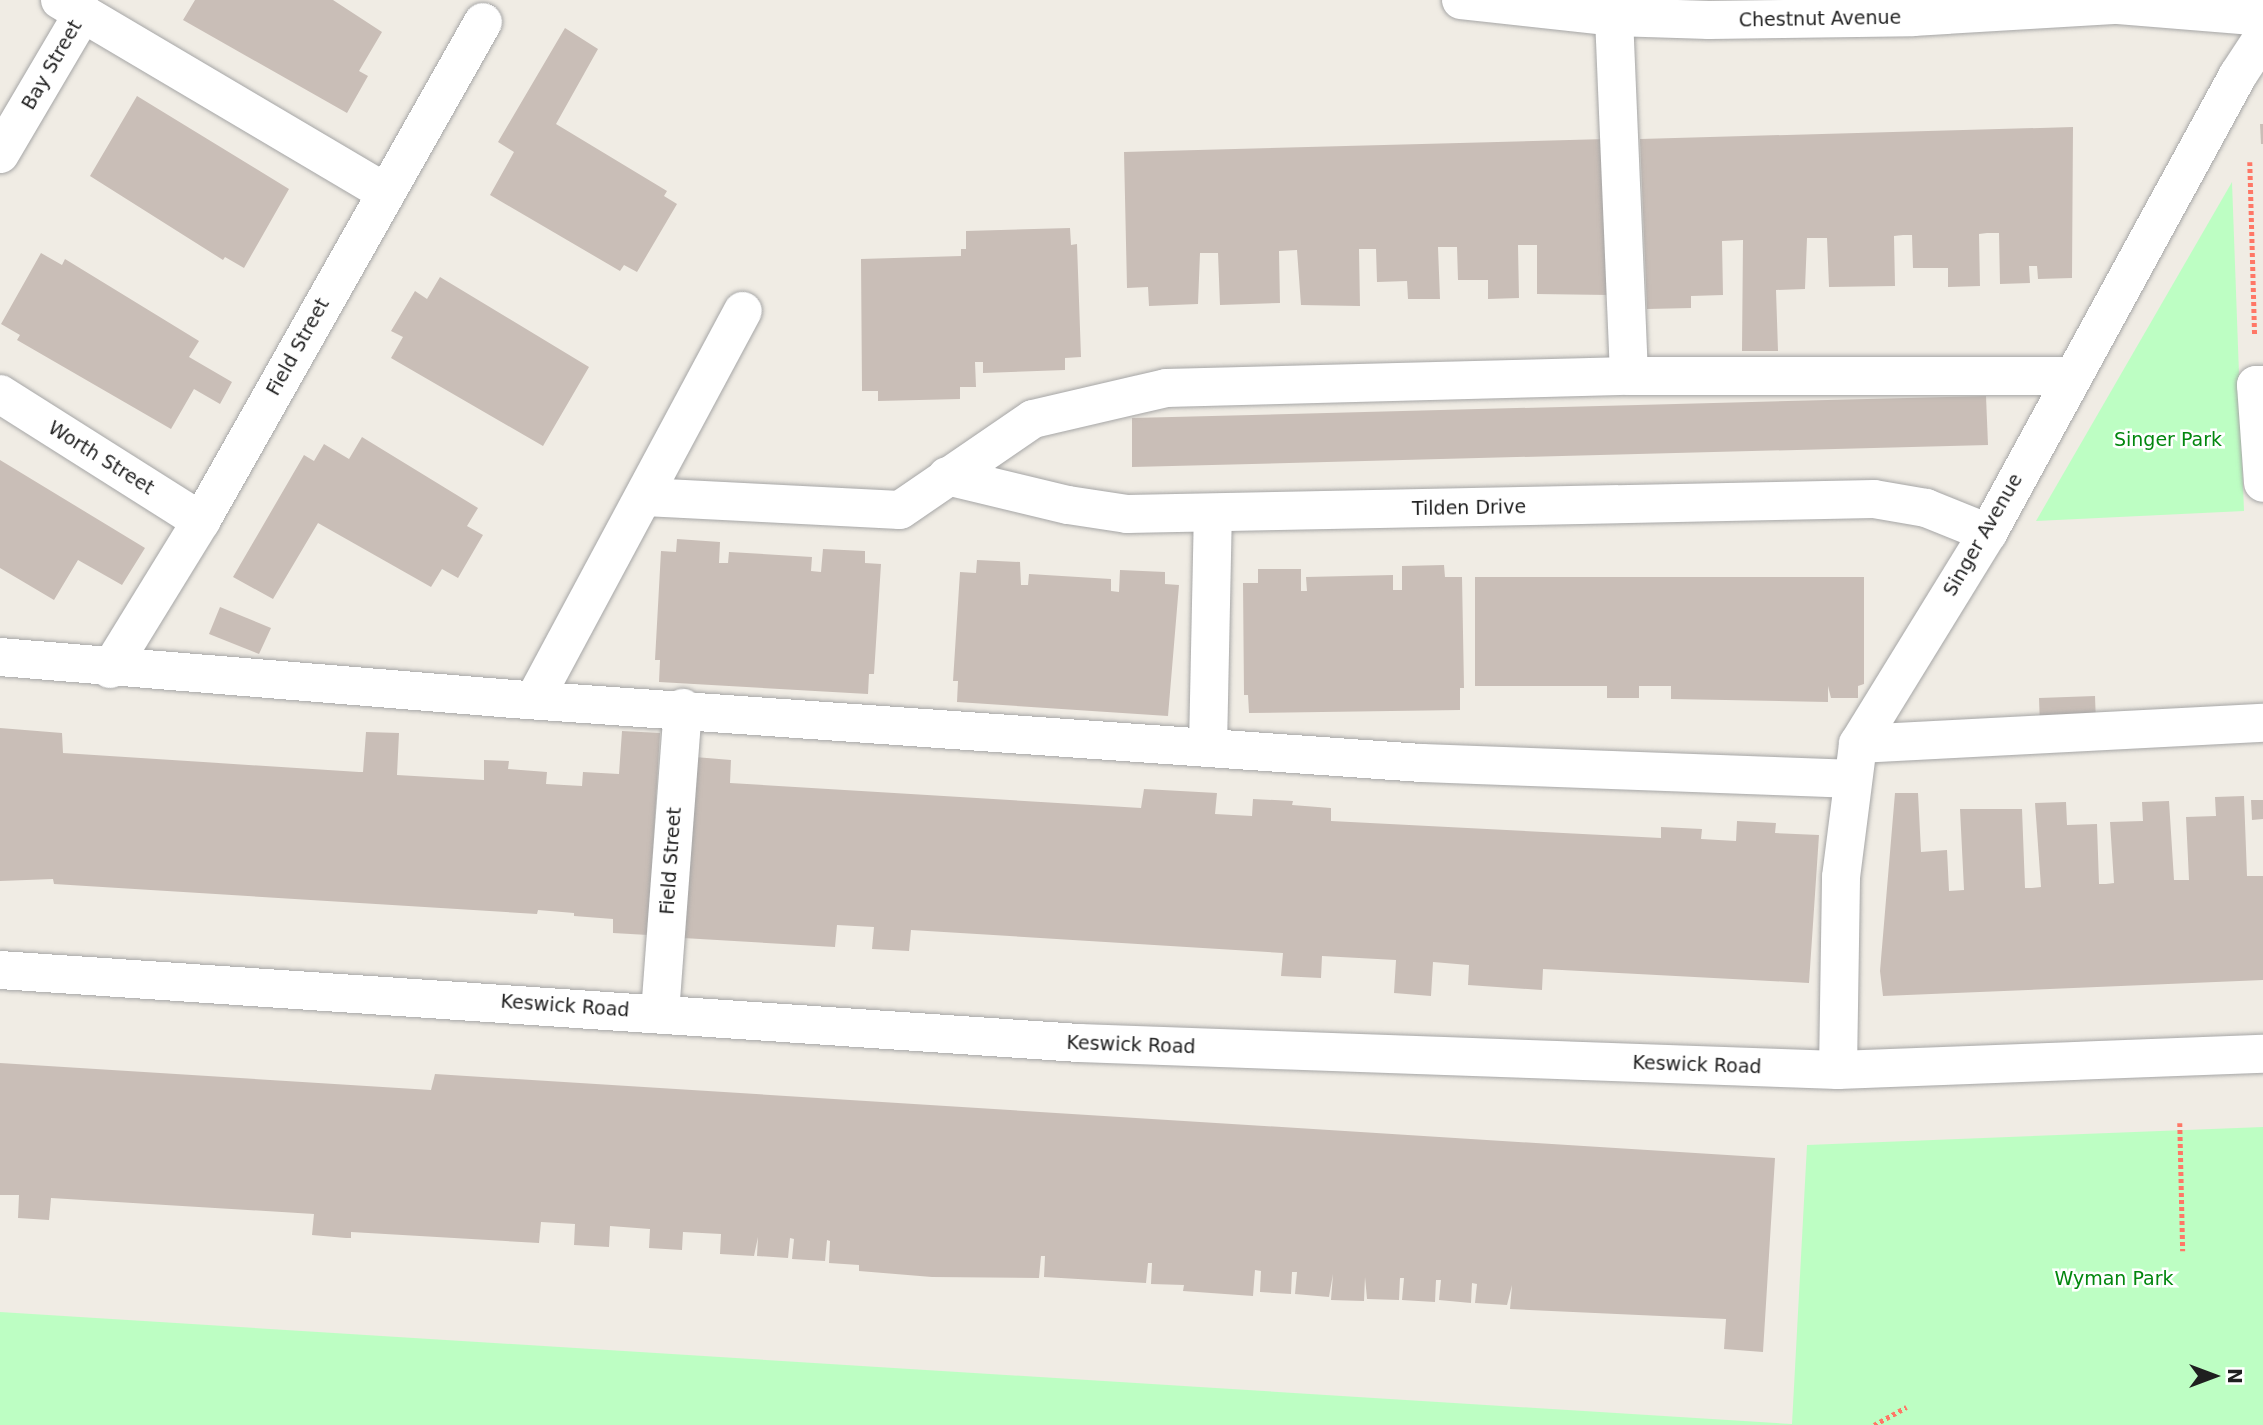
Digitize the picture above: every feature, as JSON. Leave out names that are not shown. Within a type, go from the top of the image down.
[{"type":"street","name":"Chestnut Avenue","points":[[1461,0],[1614,16],[1795,21],[2118,5],[2263,17]]},
{"type":"street","points":[[71,6],[385,191]]},
{"type":"street","name":"Bay Street","points":[[0,154],[71,6]]},
{"type":"street","points":[[1614,16],[1629,376]]},
{"type":"street","name":"Field Street","points":[[110,669],[201,521],[385,191],[483,22]]},
{"type":"street","name":"Singer Avenue","points":[[1838,1070],[1842,877],[1854,761],[1988,533],[2238,75],[2263,37]]},
{"type":"street","points":[[540,689],[743,311]]},
{"type":"street","points":[[645,497],[881,512],[900,510],[1033,419],[1167,388],[1629,376],[2072,376]]},
{"type":"street","points":[[2260,385],[2263,484]]},
{"type":"street","name":"Worth Street","points":[[0,394],[201,521]]},
{"type":"street","name":"Tilden Drive","points":[[947,476],[1080,507],[1127,514],[1874,499],[1926,508],[1988,533]]},
{"type":"street","points":[[1208,747],[1213,514]]},
{"type":"street","points":[[0,657],[110,669],[1421,762],[1854,761],[2263,723]]},
{"type":"street","name":"Field Street","points":[[660,1013],[683,708]]},
{"type":"street","name":"Keswick Road","points":[[0,970],[1079,1043],[1838,1070],[2263,1054]]},
{"type":"path","points":[[2250,151],[2260,385]]},
{"type":"path","points":[[2180,1123],[2183,1251]]},
{"type":"path","points":[[1874,1425],[1906,1407]]},
{"type":"green space","name":"Singer Park","points":[[2232,182],[2244,511],[2036,521]]},
{"type":"green space","name":"Wyman Park","points":[[2263,1127],[2263,1425],[0,1425],[0,1312],[1792,1424],[1807,1145]]},
{"type":"building","points":[[195,0],[333,0],[382,32],[359,71],[368,76],[347,113],[183,20]]},
{"type":"building","points":[[565,28],[598,49],[556,124],[667,191],[664,196],[677,204],[637,272],[624,265],[620,271],[490,195],[514,152],[498,142]]},
{"type":"building","points":[[137,96],[289,189],[244,268],[225,257],[223,260],[90,176]]},
{"type":"building","points":[[2260,124],[2263,124],[2263,144],[2261,144]]},
{"type":"building","points":[[2073,127],[2072,278],[2038,279],[2037,266],[2029,266],[2030,283],[2000,284],[1999,233],[1987,233],[1979,234],[1980,286],[1948,287],[1948,268],[1913,268],[1912,235],[1903,235],[1894,236],[1895,286],[1829,287],[1827,238],[1807,238],[1805,289],[1776,290],[1778,351],[1742,351],[1743,240],[1722,241],[1723,295],[1691,296],[1691,308],[1647,309],[1640,139]]},
{"type":"building","points":[[1606,139],[1609,295],[1537,294],[1537,245],[1518,245],[1519,298],[1488,299],[1488,280],[1458,280],[1457,247],[1438,247],[1440,299],[1408,299],[1407,281],[1377,282],[1376,249],[1359,249],[1360,306],[1301,305],[1297,250],[1279,251],[1280,303],[1220,305],[1218,253],[1200,253],[1198,304],[1149,306],[1148,287],[1127,288],[1124,152]]},
{"type":"building","points":[[1070,228],[1071,245],[1077,244],[1081,357],[1065,358],[1065,370],[983,373],[983,362],[975,362],[976,387],[960,387],[960,399],[878,401],[878,391],[862,391],[861,259],[961,256],[961,249],[966,249],[966,231]]},
{"type":"building","points":[[41,253],[62,265],[65,259],[199,341],[189,357],[232,382],[220,404],[194,389],[171,429],[17,340],[20,335],[1,324]]},
{"type":"building","points":[[440,277],[589,367],[543,446],[391,358],[403,337],[391,331],[415,291],[427,299]]},
{"type":"building","points":[[1986,396],[1988,445],[1132,467],[1132,418]]},
{"type":"building","points":[[362,437],[478,508],[467,526],[483,535],[458,578],[442,569],[431,587],[318,523],[273,599],[233,577],[304,455],[314,461],[324,444],[349,459]]},
{"type":"building","points":[[0,460],[145,548],[122,585],[78,560],[54,600],[0,568]]},
{"type":"building","points":[[677,539],[720,542],[719,563],[728,563],[729,552],[812,557],[811,571],[821,572],[823,549],[865,551],[865,563],[881,564],[874,674],[869,674],[868,694],[659,682],[660,660],[655,660],[661,551],[676,552]]},
{"type":"building","points":[[977,560],[1020,562],[1021,585],[1028,585],[1029,574],[1111,579],[1111,591],[1119,592],[1120,570],[1165,572],[1165,584],[1179,585],[1168,716],[957,702],[958,681],[953,681],[960,572],[976,573]]},
{"type":"building","points":[[1444,565],[1445,577],[1462,577],[1464,688],[1460,688],[1460,710],[1249,713],[1248,695],[1244,695],[1243,583],[1258,583],[1258,569],[1301,569],[1301,591],[1307,591],[1306,577],[1393,575],[1393,590],[1402,590],[1402,566]]},
{"type":"building","points":[[1475,577],[1864,577],[1864,684],[1858,686],[1858,698],[1831,698],[1828,686],[1828,702],[1671,699],[1671,686],[1639,686],[1639,698],[1607,698],[1607,686],[1475,686]]},
{"type":"building","points":[[220,607],[271,628],[259,654],[209,634]]},
{"type":"building","points":[[2095,696],[2096,724],[2040,727],[2039,698]]},
{"type":"building","points":[[0,728],[62,733],[63,753],[359,772],[363,772],[366,732],[399,733],[397,775],[484,780],[484,760],[509,761],[508,769],[547,772],[546,784],[582,786],[583,772],[619,774],[622,731],[660,733],[648,935],[613,933],[613,919],[538,910],[537,914],[54,884],[53,879],[0,881]]},
{"type":"building","points":[[695,757],[731,760],[730,783],[1141,808],[1144,789],[1217,793],[1215,814],[1252,816],[1253,799],[1293,801],[1292,805],[1331,808],[1331,821],[1661,838],[1661,827],[1702,829],[1701,839],[1736,841],[1737,821],[1776,823],[1775,833],[1819,835],[1809,983],[1543,969],[1542,990],[1468,985],[1469,965],[1433,962],[1431,996],[1394,993],[1396,960],[1322,956],[1321,978],[1281,976],[1283,953],[911,930],[909,951],[872,949],[874,927],[837,925],[835,947],[683,938]]},
{"type":"building","points":[[1895,793],[1918,793],[1921,852],[1947,850],[1949,891],[1964,890],[1960,809],[2022,809],[2025,888],[2032,888],[2041,887],[2035,803],[2066,802],[2067,825],[2097,824],[2099,884],[2106,884],[2114,883],[2110,822],[2143,821],[2142,802],[2169,801],[2174,880],[2189,880],[2186,817],[2216,816],[2215,797],[2244,796],[2247,876],[2263,876],[2263,980],[1883,996],[1880,971]]},
{"type":"building","points":[[2251,800],[2263,800],[2263,819],[2252,820]]},
{"type":"building","points":[[0,1063],[431,1090],[435,1074],[1775,1158],[1763,1352],[1724,1349],[1726,1319],[1510,1309],[1512,1285],[1507,1305],[1475,1303],[1477,1284],[1472,1283],[1471,1303],[1439,1300],[1441,1280],[1436,1280],[1435,1302],[1402,1300],[1404,1278],[1400,1278],[1399,1300],[1367,1299],[1365,1277],[1364,1301],[1331,1300],[1333,1274],[1329,1297],[1295,1294],[1297,1272],[1292,1272],[1291,1294],[1260,1292],[1261,1271],[1255,1270],[1253,1296],[1183,1291],[1184,1285],[1151,1284],[1152,1263],[1148,1263],[1146,1283],[1044,1277],[1045,1256],[1041,1256],[1039,1278],[932,1277],[859,1271],[859,1265],[829,1263],[830,1241],[827,1240],[825,1261],[792,1259],[794,1239],[790,1238],[788,1258],[757,1256],[758,1237],[754,1256],[720,1254],[721,1234],[683,1232],[682,1250],[649,1248],[650,1229],[610,1226],[609,1247],[574,1245],[575,1224],[541,1222],[539,1243],[351,1232],[351,1238],[312,1235],[314,1214],[51,1198],[49,1220],[18,1218],[19,1195],[0,1195]]}]
